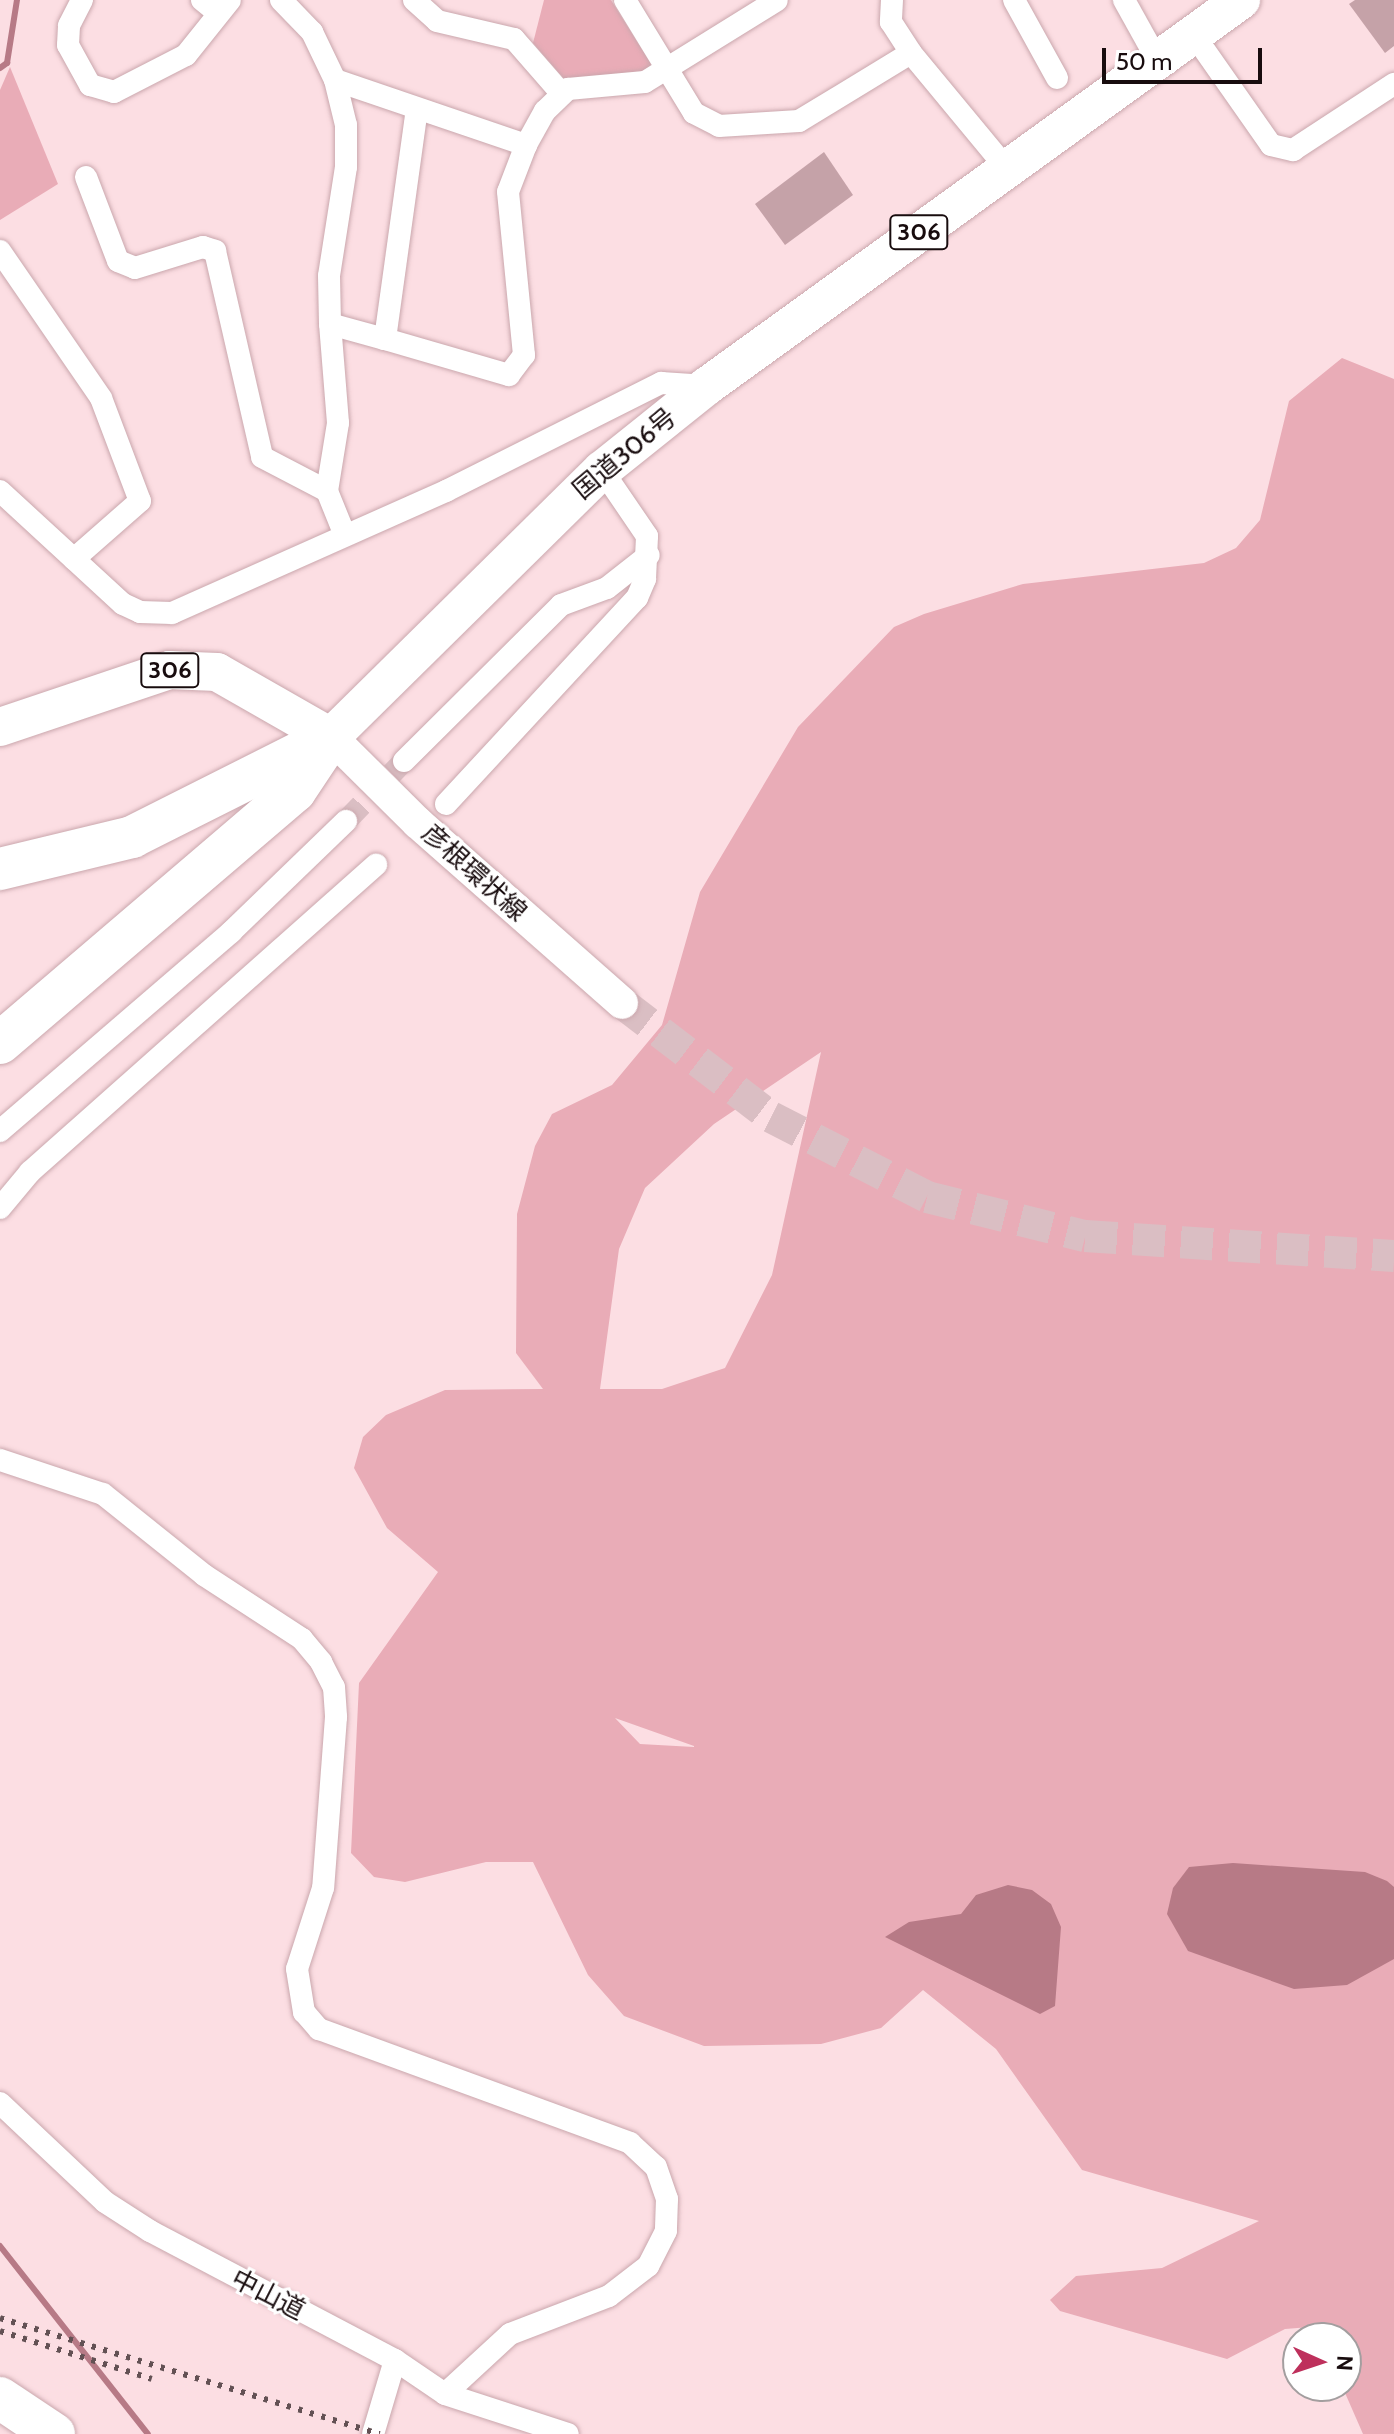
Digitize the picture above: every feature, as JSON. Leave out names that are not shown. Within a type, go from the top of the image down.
[{"type":"highway","name":"国道306号","points":[[331,737],[602,470],[707,386],[1241,0]]},
{"type":"highway","name":"306","points":[[0,727],[169,670],[217,672],[331,737]]},
{"type":"highway","points":[[0,869],[132,837],[331,737]]},
{"type":"highway","points":[[0,1043],[295,791],[331,737]]},
{"type":"highway","points":[[0,2398],[54,2434]]},
{"type":"main road","name":"彦根環状線","points":[[331,737],[418,823],[622,1003]]},
{"type":"street","points":[[82,0],[69,26],[68,45],[90,85],[114,92],[186,55],[216,4]]},
{"type":"street","points":[[281,0],[312,32],[335,80],[346,125],[346,167],[329,276],[338,423],[327,491],[344,533]]},
{"type":"street","points":[[414,0],[437,21],[514,39],[562,94]]},
{"type":"street","points":[[625,0],[694,113],[719,126],[799,121],[911,53]]},
{"type":"street","points":[[330,324],[503,376],[521,361],[508,192],[526,145],[562,94],[645,82],[777,0]]},
{"type":"street","points":[[892,0],[891,22],[911,53],[1007,169]]},
{"type":"street","points":[[1014,0],[1057,78]]},
{"type":"street","points":[[1124,0],[1158,61]]},
{"type":"street","points":[[1194,35],[1271,145],[1293,150],[1394,84]]},
{"type":"street","points":[[335,80],[526,145]]},
{"type":"street","points":[[385,339],[417,109]]},
{"type":"street","points":[[86,177],[118,261],[135,268],[203,247],[215,251],[262,457],[327,491]]},
{"type":"street","points":[[0,251],[101,398],[140,501],[74,559]]},
{"type":"street","points":[[0,491],[123,604],[140,612],[172,613],[344,533],[446,491],[661,383],[707,386]]},
{"type":"street","points":[[446,804],[637,598],[649,555],[640,518],[602,470]]},
{"type":"street","points":[[404,761],[561,605],[607,588],[649,555]]},
{"type":"street","points":[[0,1131],[231,932],[346,821]]},
{"type":"street","points":[[0,1208],[30,1172],[376,865]]},
{"type":"street","points":[[0,1460],[103,1494],[204,1575],[302,1639],[321,1662],[334,1687],[336,1717],[328,1826],[319,1918],[297,1969],[304,2012],[319,2029],[630,2143],[656,2167],[667,2199],[666,2231],[648,2266],[609,2296],[510,2334],[445,2394]]},
{"type":"street","name":"中山道","points":[[0,2103],[116,2209],[395,2360],[445,2394],[568,2434]]},
{"type":"street","points":[[373,2434],[395,2360]]},
{"type":"shaded area","points":[[544,0],[611,0],[651,64],[644,73],[565,80],[533,43]]},
{"type":"shaded area","points":[[10,67],[58,184],[0,220],[0,90]]},
{"type":"shaded area","points":[[1342,358],[1394,379],[1394,2434],[1363,2434],[1349,2402],[1362,2402],[1362,2322],[1282,2322],[1282,2331],[1227,2359],[1060,2311],[1050,2300],[1076,2276],[1162,2268],[1259,2221],[1082,2170],[996,2049],[923,1990],[881,2028],[821,2044],[704,2046],[624,2016],[588,1975],[533,1862],[486,1862],[405,1882],[374,1877],[351,1853],[359,1683],[438,1572],[387,1528],[354,1468],[363,1437],[386,1415],[445,1390],[543,1389],[516,1353],[517,1214],[535,1146],[552,1114],[612,1085],[662,1025],[700,892],[798,727],[894,627],[924,614],[1023,584],[1204,563],[1236,548],[1260,520],[1289,401]],"holes":[[[821,1052],[772,1275],[725,1368],[662,1389],[600,1389],[619,1249],[645,1188],[714,1124]],[[615,1718],[694,1746],[640,1744]]]},
{"type":"shaded area","points":[[1233,1863],[1365,1872],[1387,1881],[1394,1887],[1394,1959],[1347,1985],[1294,1989],[1188,1951],[1167,1914],[1173,1888],[1189,1867]]},
{"type":"shaded area","points":[[1008,1885],[1032,1890],[1051,1904],[1061,1927],[1055,2006],[1040,2014],[885,1937],[909,1922],[961,1914],[976,1895]]},
{"type":"building","points":[[1355,0],[1394,0],[1394,46],[1385,53],[1349,4]]},
{"type":"building","points":[[824,152],[853,195],[785,245],[755,204]]},
{"type":"waterway","points":[[0,68],[7,63],[17,0]]},
{"type":"waterway","points":[[0,2246],[148,2434]]},
{"type":"tunnel","points":[[346,821],[404,761]]},
{"type":"tunnel","points":[[622,1003],[771,1117],[927,1197],[1085,1236],[1394,1256]]},
{"type":"railway","points":[[0,2318],[380,2434]]},
{"type":"railway","points":[[0,2331],[152,2379]]}]
